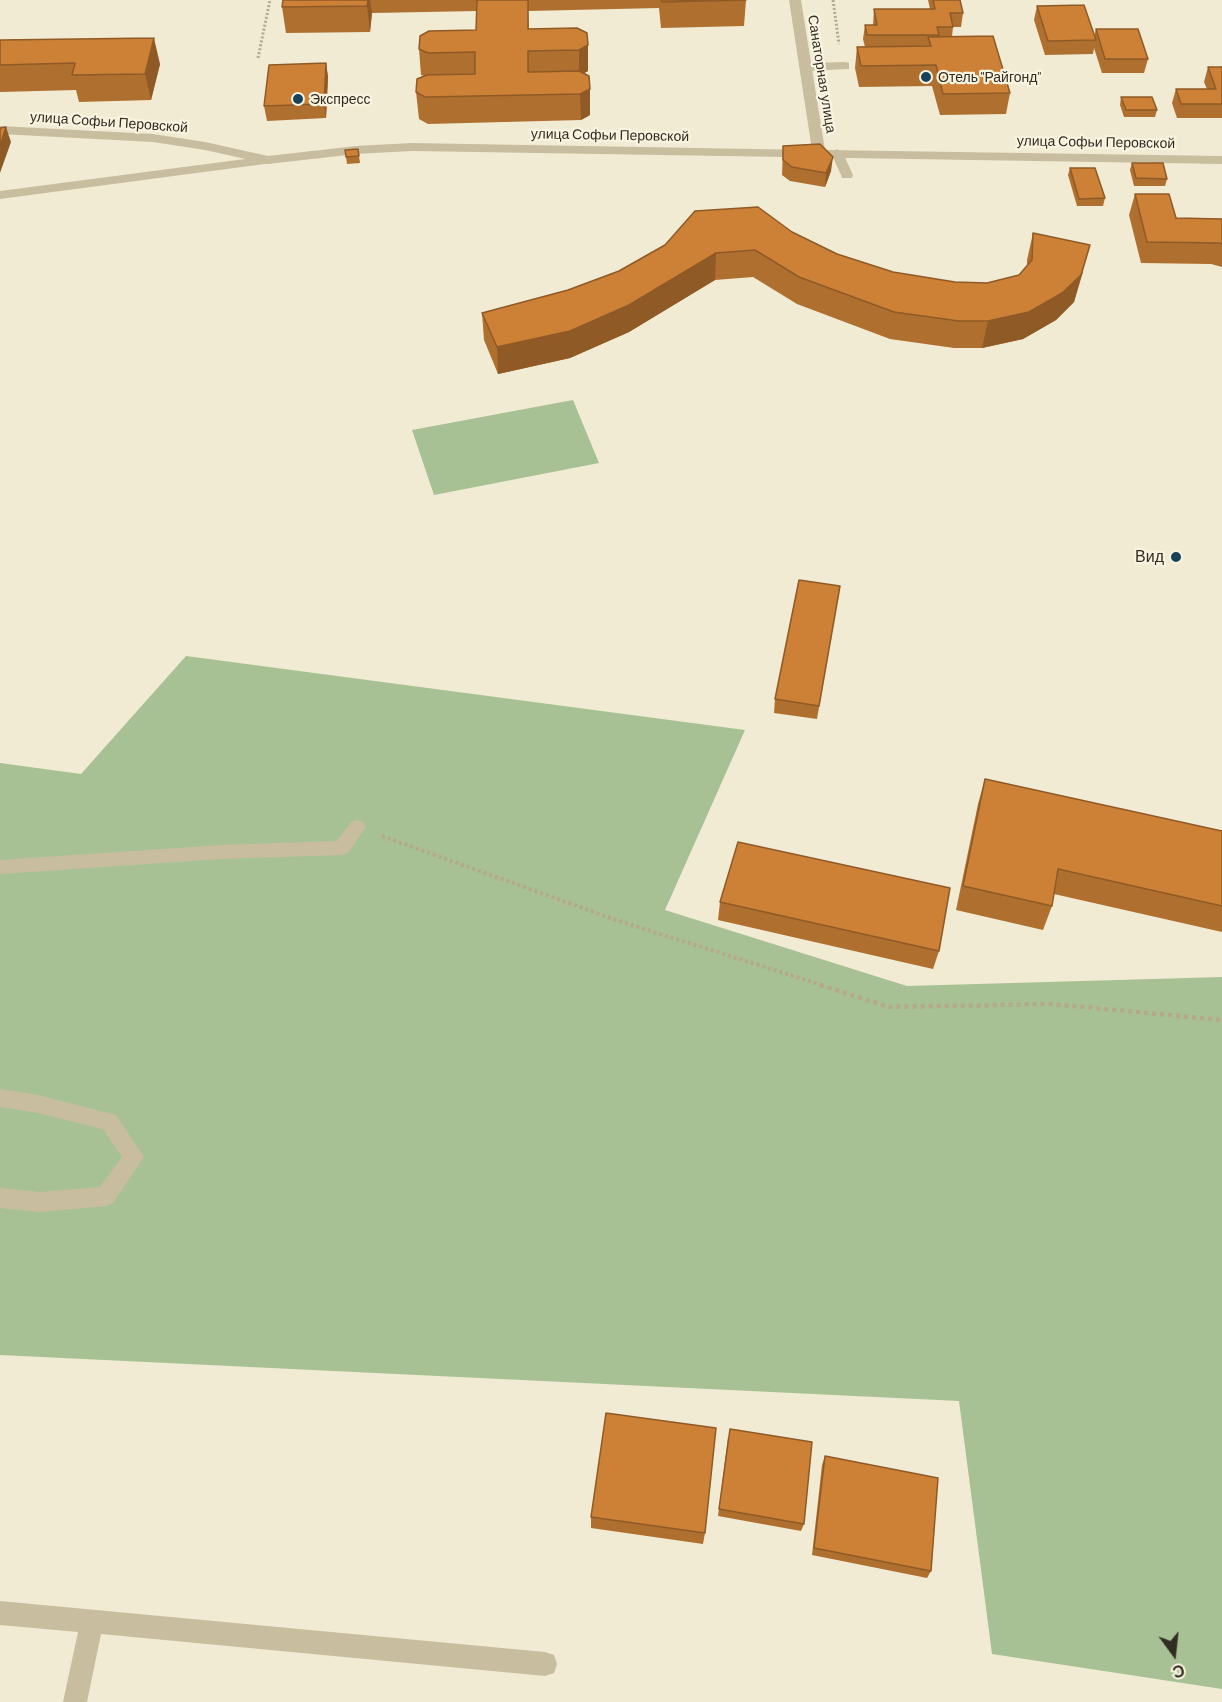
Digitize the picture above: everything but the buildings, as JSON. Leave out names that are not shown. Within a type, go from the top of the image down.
[{"type":"street","name":"Санаторная улица","points":[[795,0],[819,152]]},
{"type":"street","points":[[806,67],[845,66]]},
{"type":"street","name":"улица Софьи Перовской","points":[[0,130],[153,138],[205,146],[268,160],[356,150],[412,147],[1222,160]]},
{"type":"street","points":[[837,153],[847,175]]},
{"type":"street","points":[[0,195],[268,160]]},
{"type":"street","points":[[0,867],[220,852],[342,848],[357,827]]},
{"type":"street","points":[[0,1098],[38,1104],[109,1121],[134,1157],[106,1196],[40,1202],[0,1198]]},
{"type":"street","points":[[0,1613],[545,1664]]},
{"type":"street","points":[[75,1702],[92,1621]]},
{"type":"path","points":[[258,58],[270,0]]},
{"type":"path","points":[[832,0],[841,52]]},
{"type":"path","points":[[357,827],[616,921],[889,1007],[1051,1004],[1222,1020]]},
{"type":"green space","points":[[573,400],[599,463],[434,495],[412,430]]},
{"type":"green space","points":[[186,656],[745,730],[665,910],[907,986],[1222,977],[1222,1689],[992,1654],[959,1401],[0,1355],[0,763],[81,774]]},
{"type":"place","name":"Отель \"Райгонд\"","points":[[926,77]]},
{"type":"place","name":"Экспресс","points":[[298,99]]},
{"type":"place","name":"Вид","points":[[1176,557]]}]
